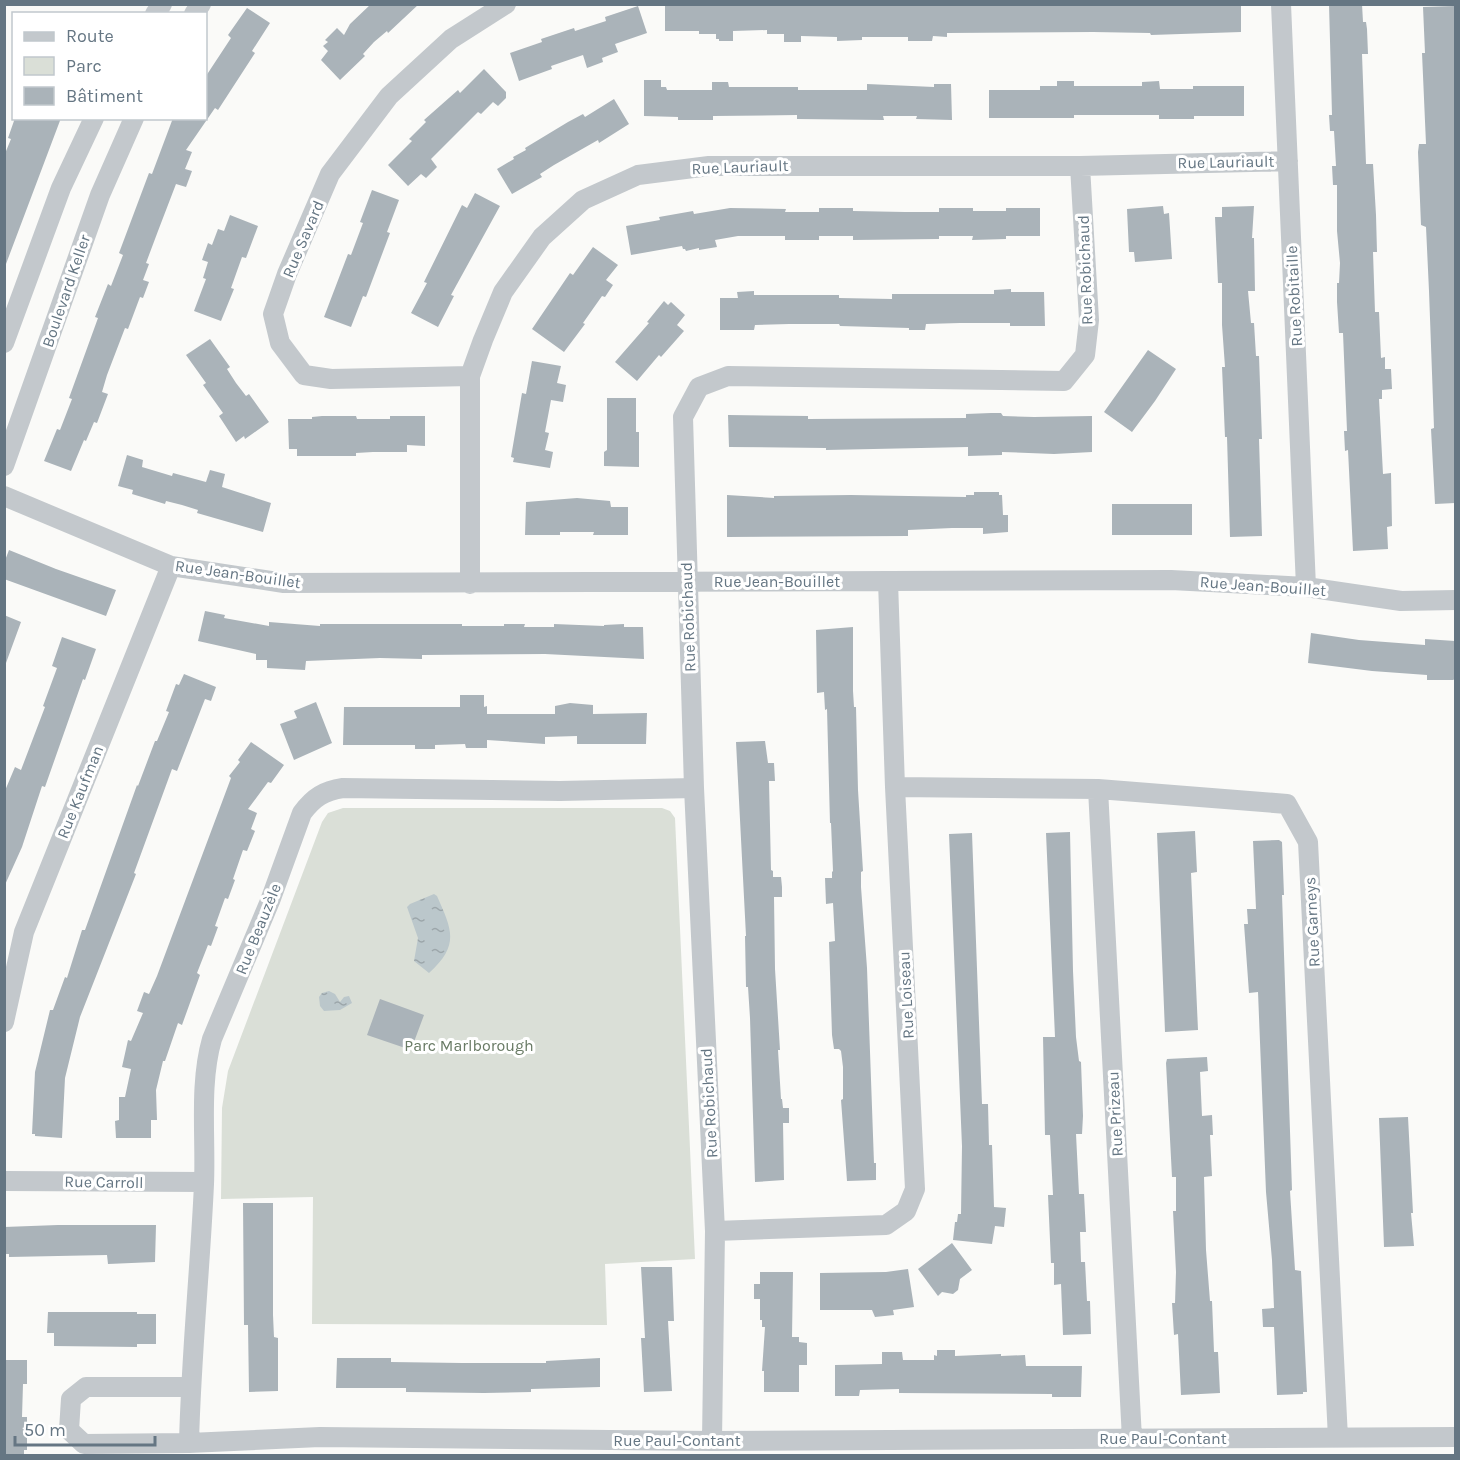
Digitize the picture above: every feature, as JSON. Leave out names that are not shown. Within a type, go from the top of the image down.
[{"type":"street","name":"Rue Savard","points":[[470,376],[331,379],[304,375],[280,342],[273,314],[287,274],[330,174],[389,96],[451,39],[506,4]]},
{"type":"street","name":"Rue Robitaille","points":[[1281,4],[1306,587]]},
{"type":"street","points":[[4,344],[61,188],[93,120]]},
{"type":"street","name":"Boulevard Keller","points":[[4,466],[100,195],[133,120]]},
{"type":"street","name":"Rue Lauriault","points":[[470,584],[470,376],[503,292],[542,237],[584,200],[638,175],[709,166],[1080,166],[1288,161]]},
{"type":"street","name":"Rue Robichaud","points":[[712,1441],[715,1231],[694,788],[683,417],[699,387],[728,376],[1064,381],[1085,355],[1089,320],[1080,166]]},
{"type":"street","name":"Rue Jean-Bouillet","points":[[4,496],[171,566],[284,584],[1171,580],[1306,587],[1401,601],[1455,600]]},
{"type":"street","name":"Rue Kaufman","points":[[4,1022],[24,932],[171,566]]},
{"type":"street","name":"Rue Loiseau","points":[[715,1231],[886,1225],[906,1211],[915,1189],[888,581]]},
{"type":"street","name":"Rue Garneys","points":[[896,787],[1098,789],[1287,804],[1308,842],[1338,1438]]},
{"type":"street","name":"Rue Beauzèle","points":[[189,1443],[204,1182],[206,1060],[270,901],[302,813],[319,795],[343,788],[560,791],[694,788]]},
{"type":"street","name":"Rue Prizeau","points":[[1098,789],[1132,1439]]},
{"type":"street","name":"Rue Carroll","points":[[4,1181],[204,1182]]},
{"type":"street","name":"Rue Paul-Contant","points":[[191,1387],[86,1387],[71,1399],[69,1430],[84,1444],[189,1443],[320,1437],[712,1441],[1451,1437]]},
{"type":"green space","name":"Parc Marlborough","points":[[343,808],[662,808],[670,811],[675,818],[695,1259],[605,1264],[607,1325],[312,1324],[313,1197],[221,1199],[222,1108],[228,1071],[322,822],[328,813]]},
{"type":"water","points":[[434,894],[446,918],[450,937],[445,954],[429,973],[414,961],[418,938],[407,907]]},
{"type":"water","points":[[329,991],[335,994],[340,1002],[344,997],[349,996],[352,1003],[340,1010],[324,1011],[320,1006],[319,997],[322,993]]},
{"type":"building","points":[[371,4],[419,4],[388,33],[387,31],[374,42],[363,54],[365,56],[340,80],[321,60],[328,51],[323,46],[328,42],[325,40],[337,28],[344,35],[350,24]]},
{"type":"building","points":[[665,4],[1241,4],[1241,32],[1151,35],[1150,33],[1093,32],[947,33],[947,37],[933,36],[932,41],[908,41],[908,37],[862,37],[862,40],[837,41],[837,37],[801,36],[801,42],[784,42],[784,34],[767,34],[767,30],[733,31],[733,41],[719,41],[716,39],[716,34],[699,34],[699,31],[665,31]]},
{"type":"building","points":[[1329,4],[1362,4],[1363,22],[1366,22],[1367,29],[1368,54],[1362,54],[1366,164],[1373,164],[1376,215],[1377,252],[1373,252],[1375,312],[1379,312],[1381,358],[1385,357],[1385,369],[1391,369],[1392,389],[1382,390],[1382,399],[1379,399],[1383,474],[1391,473],[1392,526],[1387,527],[1388,549],[1353,551],[1348,450],[1345,451],[1344,431],[1347,431],[1343,333],[1339,333],[1337,302],[1340,263],[1337,185],[1333,185],[1332,166],[1336,166],[1334,131],[1330,131],[1329,115],[1332,115]]},
{"type":"building","points":[[638,6],[647,33],[615,44],[618,52],[602,58],[603,62],[587,68],[583,55],[551,66],[552,69],[519,81],[510,53],[574,28],[575,31],[606,21],[605,17]]},
{"type":"building","points":[[1454,6],[1455,503],[1435,504],[1426,227],[1421,225],[1418,152],[1419,144],[1426,144],[1422,53],[1425,53],[1423,7]]},
{"type":"building","points":[[247,8],[270,23],[252,51],[255,53],[218,110],[215,108],[207,120],[207,74],[231,38],[228,35]]},
{"type":"building","points":[[484,69],[506,92],[506,98],[498,106],[493,102],[481,114],[478,112],[431,159],[437,167],[426,178],[421,174],[408,186],[388,165],[412,141],[409,139],[426,122],[424,120],[458,90],[460,93]]},
{"type":"building","points":[[644,80],[661,80],[661,87],[666,87],[667,90],[712,90],[712,82],[728,82],[729,87],[798,87],[798,90],[867,90],[867,84],[934,87],[934,84],[951,84],[952,120],[916,119],[917,116],[883,116],[884,120],[797,119],[797,115],[713,116],[713,120],[678,120],[678,117],[644,116]]},
{"type":"building","points":[[1057,81],[1074,81],[1074,86],[1142,86],[1142,82],[1159,81],[1160,89],[1193,89],[1193,86],[1244,86],[1244,116],[1194,116],[1194,119],[1159,119],[1159,115],[989,118],[989,90],[1040,90],[1040,86],[1057,86]]},
{"type":"building","points":[[614,99],[629,124],[599,143],[598,140],[554,165],[540,174],[542,177],[512,194],[497,169],[526,150],[525,148],[568,122],[583,114],[585,117]]},
{"type":"building","points":[[14,120],[60,120],[6,264],[4,156],[11,139],[8,138]]},
{"type":"building","points":[[172,120],[207,120],[186,150],[192,152],[185,169],[192,171],[186,187],[176,184],[146,263],[149,264],[143,280],[149,282],[143,298],[140,297],[128,329],[125,328],[107,375],[102,392],[108,394],[97,423],[94,422],[86,441],[84,440],[71,471],[44,461],[57,429],[60,430],[72,399],[69,398],[98,318],[95,317],[108,284],[111,286],[123,255],[119,253],[149,173],[152,174]]},
{"type":"building","points":[[372,190],[399,200],[387,232],[390,233],[366,297],[363,296],[351,327],[324,317],[348,254],[351,255]]},
{"type":"building","points":[[475,193],[500,206],[451,295],[454,296],[438,327],[411,313],[462,205],[467,208]]},
{"type":"building","points":[[1163,206],[1164,214],[1169,213],[1172,259],[1135,262],[1134,252],[1129,252],[1127,209]]},
{"type":"building","points":[[1254,206],[1252,238],[1254,238],[1255,291],[1248,291],[1251,323],[1254,323],[1256,356],[1259,356],[1262,536],[1230,537],[1222,367],[1225,367],[1222,283],[1218,283],[1215,217],[1222,217],[1222,207]]},
{"type":"building","points":[[730,208],[786,209],[785,212],[819,212],[819,208],[853,208],[853,211],[939,212],[939,208],[1006,211],[1006,208],[1040,208],[1040,236],[1006,236],[1006,239],[972,240],[973,236],[939,236],[939,239],[853,240],[853,236],[819,236],[819,240],[785,240],[785,236],[738,236],[715,240],[717,247],[686,251],[682,246],[631,255],[626,226],[693,211],[694,214]]},
{"type":"building","points":[[230,215],[258,226],[246,258],[242,257],[231,288],[234,289],[221,321],[194,311],[206,279],[203,278],[208,262],[202,260],[208,243],[212,245],[218,229],[224,231]]},
{"type":"building","points":[[593,247],[618,265],[606,280],[613,285],[605,297],[602,296],[564,352],[532,329],[570,273],[573,275]]},
{"type":"building","points":[[1011,289],[1011,292],[1044,292],[1045,326],[1010,326],[1010,323],[926,324],[925,330],[909,330],[909,328],[840,326],[839,324],[789,324],[755,325],[754,330],[720,330],[720,298],[738,298],[737,292],[754,291],[754,295],[839,295],[839,298],[892,299],[892,294],[994,294],[994,290]]},
{"type":"building","points":[[664,301],[668,305],[671,302],[685,315],[677,325],[684,331],[637,381],[615,362],[649,323],[647,322]]},
{"type":"building","points":[[210,339],[230,367],[227,369],[236,383],[246,396],[249,394],[269,422],[245,439],[244,436],[236,442],[219,416],[223,413],[203,385],[206,383],[186,355]]},
{"type":"building","points":[[1148,350],[1176,369],[1132,432],[1104,412]]},
{"type":"building","points":[[532,361],[561,366],[557,383],[566,385],[563,402],[551,400],[545,432],[549,433],[545,450],[553,452],[550,468],[513,462],[514,458],[511,457],[522,393],[526,394]]},
{"type":"building","points":[[607,398],[636,398],[639,467],[604,466],[604,452],[607,450]]},
{"type":"building","points":[[1001,413],[1003,416],[1092,416],[1092,452],[1054,454],[1002,452],[1002,455],[968,456],[968,447],[826,450],[826,448],[729,447],[728,415],[808,416],[808,419],[966,418],[966,414]]},
{"type":"building","points":[[390,416],[425,416],[425,446],[407,445],[407,452],[356,453],[356,456],[297,456],[297,449],[289,449],[288,419],[312,419],[312,417],[390,419]]},
{"type":"building","points":[[127,455],[143,460],[142,467],[172,476],[173,473],[206,482],[210,470],[225,474],[222,487],[271,503],[263,532],[197,513],[198,510],[182,505],[166,501],[165,504],[132,494],[133,490],[118,486]]},
{"type":"building","points":[[974,492],[999,492],[999,495],[1002,495],[1003,515],[1008,515],[1008,532],[983,534],[983,528],[952,528],[908,530],[908,536],[727,537],[727,495],[774,498],[774,496],[851,495],[966,497],[966,495],[974,495]]},
{"type":"building","points":[[577,498],[610,501],[611,507],[628,507],[628,535],[560,532],[560,535],[525,535],[526,502]]},
{"type":"building","points":[[1112,504],[1192,504],[1192,535],[1112,535]]},
{"type":"building","points":[[9,550],[116,590],[106,616],[4,579],[4,563]]},
{"type":"building","points":[[205,611],[225,615],[224,618],[269,626],[269,622],[320,626],[320,624],[504,626],[504,624],[525,624],[524,627],[554,627],[554,624],[604,626],[624,624],[624,627],[643,627],[644,659],[545,654],[422,655],[422,659],[306,661],[305,670],[267,668],[267,660],[256,660],[256,654],[198,641]]},
{"type":"building","points":[[4,615],[21,622],[6,663],[4,663]]},
{"type":"building","points":[[853,627],[853,691],[854,707],[856,707],[863,871],[861,872],[861,887],[867,968],[876,1180],[847,1181],[841,1100],[843,1099],[843,1067],[841,1051],[834,1049],[832,1035],[829,942],[835,941],[833,903],[826,904],[825,878],[832,878],[833,871],[827,709],[825,710],[824,692],[817,693],[816,630]]},
{"type":"building","points":[[1311,633],[1359,640],[1425,645],[1425,639],[1455,641],[1455,679],[1427,680],[1427,675],[1308,663]]},
{"type":"building","points":[[62,637],[96,649],[45,787],[42,786],[22,847],[4,887],[4,793],[15,767],[21,770],[45,707],[43,706],[57,668],[52,666]]},
{"type":"building","points":[[184,674],[216,687],[211,701],[205,699],[177,771],[172,769],[134,873],[136,874],[80,1017],[65,1078],[62,1138],[35,1136],[32,1134],[35,1072],[50,1010],[53,1010],[65,977],[67,978],[82,930],[85,930],[137,785],[169,712],[166,711],[176,684],[179,685]]},
{"type":"building","points":[[460,695],[484,695],[484,707],[487,706],[487,714],[555,714],[555,706],[570,703],[593,705],[593,714],[647,713],[646,744],[577,744],[577,736],[545,737],[545,744],[487,740],[487,748],[466,748],[465,744],[435,745],[435,749],[415,749],[415,745],[343,745],[344,707],[460,707]]},
{"type":"building","points":[[316,702],[332,743],[294,760],[280,724],[297,718],[294,711]]},
{"type":"building","points":[[765,741],[768,763],[774,763],[775,781],[769,781],[771,870],[773,877],[781,877],[782,887],[782,897],[774,897],[775,969],[781,1099],[783,1108],[789,1108],[789,1123],[783,1123],[784,1180],[755,1182],[750,1018],[748,987],[746,987],[746,936],[736,742]]},
{"type":"building","points":[[251,742],[284,765],[248,809],[257,813],[251,829],[255,831],[247,851],[243,850],[228,899],[225,898],[215,926],[218,927],[211,946],[208,945],[197,973],[200,975],[182,1025],[178,1023],[165,1061],[163,1061],[156,1090],[157,1120],[151,1120],[151,1138],[116,1138],[115,1121],[119,1120],[119,1097],[125,1097],[131,1069],[122,1067],[128,1040],[131,1041],[143,1013],[137,1011],[144,992],[149,994],[157,976],[231,778],[229,776]]},
{"type":"building","points":[[1195,831],[1197,872],[1191,873],[1198,1030],[1165,1032],[1157,833]]},
{"type":"building","points":[[1070,832],[1076,1037],[1081,1062],[1083,1116],[1082,1134],[1076,1134],[1079,1194],[1084,1194],[1086,1232],[1080,1232],[1081,1262],[1085,1262],[1091,1334],[1063,1335],[1061,1284],[1054,1285],[1054,1263],[1051,1263],[1048,1195],[1053,1195],[1050,1135],[1045,1135],[1043,1037],[1055,1037],[1046,833]]},
{"type":"building","points":[[972,833],[982,1104],[988,1104],[994,1207],[1006,1208],[1004,1227],[995,1226],[992,1244],[953,1240],[955,1222],[957,1222],[958,1214],[961,1214],[962,1146],[949,834]]},
{"type":"building","points":[[1279,840],[1282,842],[1284,895],[1282,895],[1292,1190],[1290,1191],[1295,1270],[1301,1271],[1307,1392],[1277,1395],[1274,1327],[1263,1327],[1262,1309],[1274,1308],[1266,1192],[1258,992],[1249,993],[1244,924],[1248,924],[1247,909],[1256,909],[1253,841]]},
{"type":"building","points":[[380,999],[424,1015],[411,1050],[367,1035]]},
{"type":"building","points":[[1207,1057],[1208,1071],[1200,1072],[1202,1116],[1212,1115],[1213,1135],[1210,1135],[1212,1176],[1204,1177],[1206,1250],[1210,1301],[1212,1301],[1214,1352],[1218,1352],[1220,1393],[1181,1395],[1178,1334],[1174,1335],[1172,1303],[1175,1303],[1176,1272],[1173,1211],[1176,1211],[1176,1177],[1172,1177],[1166,1063],[1167,1059]]},
{"type":"building","points":[[1408,1117],[1414,1246],[1384,1247],[1379,1118]]},
{"type":"building","points":[[243,1203],[273,1203],[273,1315],[274,1337],[278,1338],[278,1391],[249,1392],[248,1325],[244,1325]]},
{"type":"building","points":[[156,1225],[155,1262],[108,1264],[107,1255],[9,1257],[9,1254],[4,1254],[4,1227]]},
{"type":"building","points":[[952,1243],[972,1270],[960,1279],[958,1290],[953,1294],[942,1292],[938,1296],[918,1269]]},
{"type":"building","points":[[641,1267],[672,1267],[674,1321],[668,1321],[672,1391],[644,1392],[641,1338],[645,1338]]},
{"type":"building","points":[[908,1269],[914,1307],[893,1310],[894,1315],[875,1317],[872,1310],[820,1310],[820,1273],[886,1272]]},
{"type":"building","points":[[760,1272],[793,1272],[792,1337],[799,1337],[799,1342],[807,1343],[807,1365],[799,1365],[799,1392],[764,1392],[764,1371],[762,1371],[765,1327],[762,1327],[762,1320],[760,1320],[760,1299],[754,1299],[754,1284],[760,1284]]},
{"type":"building","points":[[48,1312],[156,1314],[156,1344],[137,1344],[137,1347],[54,1346],[54,1333],[47,1333]]},
{"type":"building","points":[[937,1350],[955,1350],[955,1356],[1025,1355],[1026,1366],[1082,1366],[1081,1397],[1052,1397],[1052,1394],[899,1393],[899,1389],[860,1390],[859,1396],[835,1396],[835,1365],[882,1364],[882,1352],[902,1352],[903,1360],[934,1360]]},
{"type":"building","points":[[337,1358],[391,1358],[391,1362],[546,1363],[546,1361],[600,1358],[600,1387],[484,1393],[406,1392],[406,1388],[336,1388]]},
{"type":"building","points":[[4,1360],[27,1360],[27,1384],[23,1384],[22,1417],[27,1417],[27,1450],[24,1450],[24,1455],[4,1455]]}]
